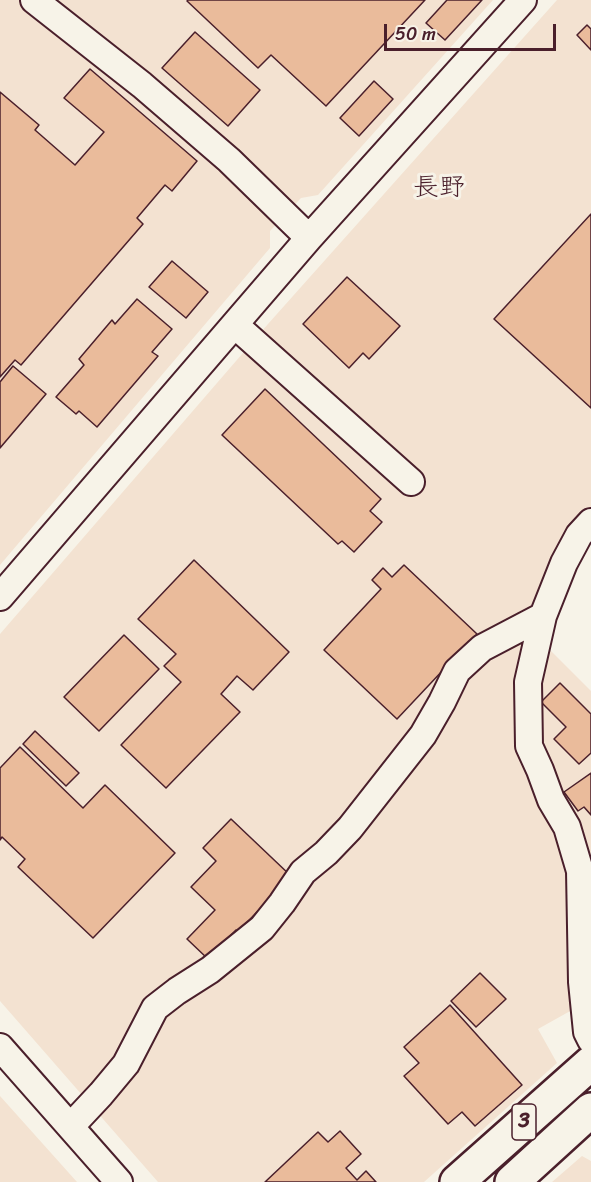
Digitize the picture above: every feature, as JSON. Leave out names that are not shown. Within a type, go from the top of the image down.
[{"type":"highway","name":"3","points":[[457,1182],[591,1063]]},
{"type":"highway","name":"3","points":[[512,1182],[591,1110]]},
{"type":"street","points":[[34,0],[142,85],[229,160],[309,238]]},
{"type":"street","points":[[0,597],[309,238],[524,0]]},
{"type":"street","points":[[235,325],[411,482]]},
{"type":"street","points":[[591,522],[579,535],[564,563],[543,616],[528,682],[529,746],[551,800],[567,827],[580,872],[582,982],[587,1032],[591,1040]]},
{"type":"street","points":[[71,1126],[126,1064],[155,1008],[210,970],[262,928],[303,872],[326,853],[350,828],[423,735],[457,671],[482,648],[543,616]]},
{"type":"street","points":[[0,1047],[118,1182]]},
{"type":"shaded area","points":[[0,0],[493,0],[318,195],[301,198],[270,231],[270,248],[0,565]]},
{"type":"shaded area","points":[[557,0],[591,0],[591,509],[571,529],[517,685],[560,791],[538,734],[535,690],[548,648],[591,691],[591,1007],[572,1010],[538,1029],[557,1063],[424,1182],[158,1182],[0,1001],[0,634],[268,324]]},
{"type":"shaded area","points":[[0,1096],[77,1182],[0,1182]]},
{"type":"shaded area","points":[[582,1156],[591,1161],[591,1182],[552,1182]]},
{"type":"building","points":[[188,0],[425,0],[326,106],[271,55],[258,68]]},
{"type":"building","points":[[447,0],[482,0],[445,40],[426,23]]},
{"type":"building","points":[[587,25],[591,29],[591,50],[577,35]]},
{"type":"building","points":[[195,32],[260,90],[228,126],[162,68]]},
{"type":"building","points":[[90,69],[197,161],[172,191],[165,185],[137,218],[143,224],[21,365],[15,360],[0,377],[0,92],[39,125],[35,130],[75,165],[104,132],[64,98]]},
{"type":"building","points":[[374,81],[393,99],[359,136],[340,118]]},
{"type":"building","points":[[591,214],[591,408],[494,319]]},
{"type":"building","points":[[172,261],[208,292],[186,318],[149,287]]},
{"type":"building","points":[[347,277],[400,326],[369,359],[363,353],[349,368],[303,324]]},
{"type":"building","points":[[137,299],[172,329],[152,352],[158,356],[97,427],[79,411],[76,414],[56,397],[84,365],[79,359],[112,320],[115,324]]},
{"type":"building","points":[[13,366],[46,394],[0,448],[0,382]]},
{"type":"building","points":[[265,389],[381,499],[370,511],[382,522],[354,552],[342,541],[338,544],[222,435]]},
{"type":"building","points":[[194,560],[289,652],[253,690],[237,676],[221,694],[240,712],[166,788],[121,745],[181,682],[164,666],[176,654],[138,619]]},
{"type":"building","points":[[404,565],[477,634],[397,719],[324,650],[381,589],[372,580],[383,568],[392,577]]},
{"type":"building","points":[[124,635],[159,669],[99,731],[64,697]]},
{"type":"building","points":[[560,683],[591,714],[591,753],[579,764],[554,739],[566,727],[541,702]]},
{"type":"building","points":[[35,731],[79,773],[66,786],[23,744]]},
{"type":"building","points":[[20,747],[83,808],[105,785],[175,853],[93,938],[18,867],[25,859],[2,837],[0,840],[0,768]]},
{"type":"building","points":[[591,773],[591,815],[584,807],[578,811],[564,792]]},
{"type":"building","points":[[231,819],[291,876],[238,932],[236,930],[208,959],[187,939],[215,910],[191,887],[216,861],[203,848]]},
{"type":"building","points":[[480,973],[506,999],[476,1027],[451,1001]]},
{"type":"building","points":[[450,1005],[522,1085],[475,1126],[462,1112],[448,1124],[404,1076],[419,1063],[404,1047]]},
{"type":"building","points":[[340,1131],[361,1154],[346,1168],[357,1180],[366,1171],[376,1182],[265,1182],[318,1132],[328,1142]]},
{"type":"district","name":"長野","points":[[439,188]]}]
